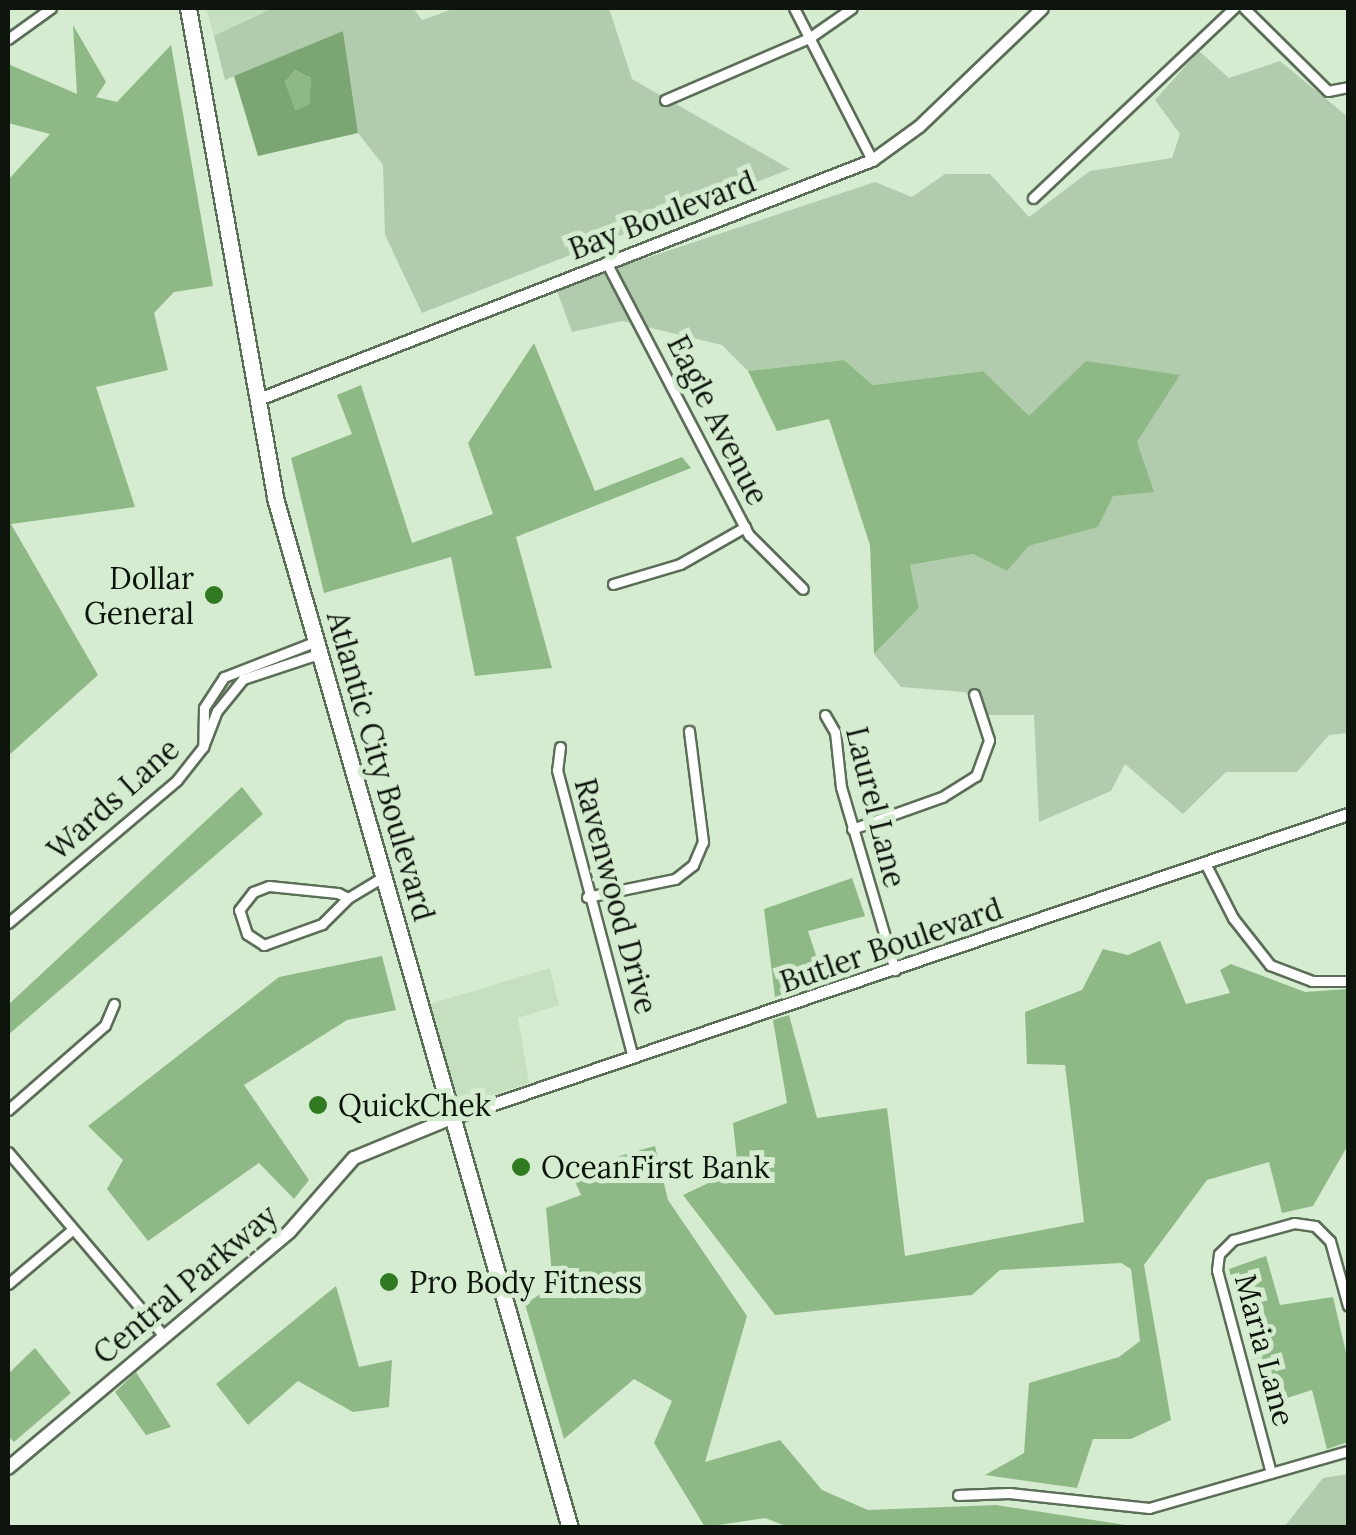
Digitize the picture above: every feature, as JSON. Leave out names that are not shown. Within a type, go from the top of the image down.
[{"type":"highway","name":"Atlantic City Boulevard","points":[[188,8],[276,498],[386,876],[449,1120],[570,1528]]},
{"type":"main road","name":"Central Parkway","points":[[9,1464],[290,1231],[362,1152],[449,1120]]},
{"type":"street","points":[[8,40],[51,8]]},
{"type":"street","points":[[794,8],[872,160]]},
{"type":"street","points":[[665,100],[809,38],[852,8]]},
{"type":"street","name":"Bay Boulevard","points":[[256,400],[380,357],[606,262],[872,160],[919,126],[1042,8]]},
{"type":"street","points":[[1032,198],[1234,8]]},
{"type":"street","points":[[1244,8],[1312,77],[1337,92],[1348,86]]},
{"type":"street","name":"Eagle Avenue","points":[[606,262],[745,527],[803,589]]},
{"type":"street","points":[[613,584],[680,564],[745,527]]},
{"type":"street","name":"Wards Lane","points":[[8,924],[176,780],[211,740],[217,711],[243,680],[319,647]]},
{"type":"street","points":[[852,829],[942,798],[976,776],[989,740],[974,694]]},
{"type":"street","name":"Laurel Lane","points":[[824,715],[835,732],[852,829],[894,970]]},
{"type":"street","points":[[588,897],[675,879],[693,865],[703,842],[689,731]]},
{"type":"street","name":"Ravenwood Drive","points":[[560,747],[557,770],[633,1057]]},
{"type":"street","name":"Butler Boulevard","points":[[449,1120],[1348,814]]},
{"type":"street","points":[[1205,863],[1233,918],[1270,965],[1312,981],[1343,982]]},
{"type":"street","points":[[348,898],[269,886],[242,901],[239,920],[253,940],[278,944],[338,915],[348,898],[386,876]]},
{"type":"street","points":[[8,1110],[105,1025],[114,1004]]},
{"type":"street","points":[[8,1152],[163,1335]]},
{"type":"street","name":"Maria Lane","points":[[1272,1473],[1217,1270],[1219,1254],[1233,1240],[1294,1223],[1314,1226],[1330,1241],[1348,1306]]},
{"type":"street","points":[[8,1284],[72,1230]]},
{"type":"street","points":[[958,1495],[1009,1493],[1148,1508],[1348,1451]]},
{"type":"shaded area","points":[[206,8],[273,8],[214,36]]},
{"type":"shaded area","points":[[273,8],[413,8],[422,20],[456,8],[609,8],[632,79],[790,169],[422,313],[385,235],[383,165],[358,133],[343,31],[225,80],[214,36]]},
{"type":"shaded area","points":[[73,25],[106,82],[96,97],[117,102],[171,45],[213,286],[174,292],[154,313],[168,370],[96,387],[135,507],[11,524],[98,675],[8,756],[8,180],[50,134],[8,123],[8,64],[77,94]]},
{"type":"shaded area","points":[[343,31],[358,133],[258,156],[234,76]],"holes":[[[295,70],[311,78],[309,105],[295,110],[285,82]]]},
{"type":"shaded area","points":[[1199,51],[1229,78],[1280,61],[1348,117],[1348,733],[1329,735],[1297,772],[1226,772],[1183,814],[1125,764],[1111,791],[1039,822],[1034,715],[982,715],[965,692],[901,687],[874,654],[919,608],[910,565],[973,554],[1007,571],[1029,546],[1098,527],[1137,442],[1179,375],[1029,417],[982,371],[873,385],[844,360],[748,371],[722,345],[622,321],[572,332],[556,288],[875,182],[912,197],[945,174],[990,174],[1029,217],[1090,171],[1172,158],[1180,134],[1155,100]]},
{"type":"shaded area","points":[[295,70],[311,78],[309,106],[294,110],[285,82]]},
{"type":"shaded area","points":[[534,343],[595,491],[682,457],[691,468],[516,537],[552,668],[475,676],[451,557],[324,593],[291,458],[352,434],[337,395],[361,385],[412,543],[493,514],[468,443]]},
{"type":"shaded area","points":[[844,360],[873,385],[983,371],[1029,416],[1086,361],[1180,375],[1137,442],[1154,492],[1113,496],[1098,527],[1029,546],[1007,571],[973,554],[910,565],[919,608],[874,654],[870,545],[829,419],[777,431],[748,371]]},
{"type":"shaded area","points":[[242,787],[263,814],[8,1035],[8,1005]]},
{"type":"shaded area","points":[[852,878],[865,916],[808,931],[824,980],[775,997],[764,909]]},
{"type":"shaded area","points":[[1160,941],[1186,1004],[1230,993],[1220,970],[1231,964],[1305,992],[1348,989],[1348,1145],[1313,1206],[1282,1213],[1269,1162],[1207,1180],[1144,1265],[1171,1420],[1131,1439],[1093,1439],[1077,1488],[985,1475],[1024,1453],[1029,1383],[1119,1357],[1140,1341],[1131,1269],[1121,1263],[1000,1270],[972,1295],[775,1315],[683,1195],[738,1169],[733,1123],[787,1103],[773,1020],[789,1015],[817,1118],[887,1108],[905,1256],[1084,1222],[1065,1065],[1027,1064],[1025,1012],[1082,990],[1103,949],[1128,955]]},
{"type":"shaded area","points":[[382,956],[396,1010],[347,1020],[244,1085],[309,1180],[294,1199],[259,1163],[148,1241],[107,1189],[123,1160],[88,1126],[279,977]]},
{"type":"shaded area","points":[[550,968],[559,1005],[518,1018],[529,1083],[465,1104],[452,1098],[426,1005]]},
{"type":"shaded area","points":[[655,1146],[668,1200],[747,1316],[705,1462],[780,1440],[822,1490],[868,1510],[996,1505],[1132,1526],[791,1528],[765,1518],[705,1527],[654,1443],[672,1401],[634,1379],[564,1439],[525,1304],[553,1286],[546,1208],[581,1195],[570,1170]]},
{"type":"shaded area","points":[[1266,1256],[1280,1305],[1333,1297],[1348,1361],[1348,1442],[1327,1449],[1312,1390],[1265,1405],[1229,1269]]},
{"type":"shaded area","points":[[336,1286],[359,1367],[392,1360],[389,1407],[353,1412],[298,1381],[248,1425],[216,1384]]},
{"type":"shaded area","points":[[35,1348],[71,1393],[14,1442],[8,1436],[8,1374]]},
{"type":"shaded area","points":[[136,1372],[171,1427],[146,1435],[115,1392]]},
{"type":"shaded area","points":[[1348,1474],[1348,1527],[1284,1527],[1323,1478]]},
{"type":"place","name":"Dollar General","points":[[214,595]]},
{"type":"place","name":"QuickChek","points":[[318,1105]]},
{"type":"place","name":"OceanFirst Bank","points":[[521,1167]]},
{"type":"place","name":"Pro Body Fitness","points":[[389,1282]]}]
